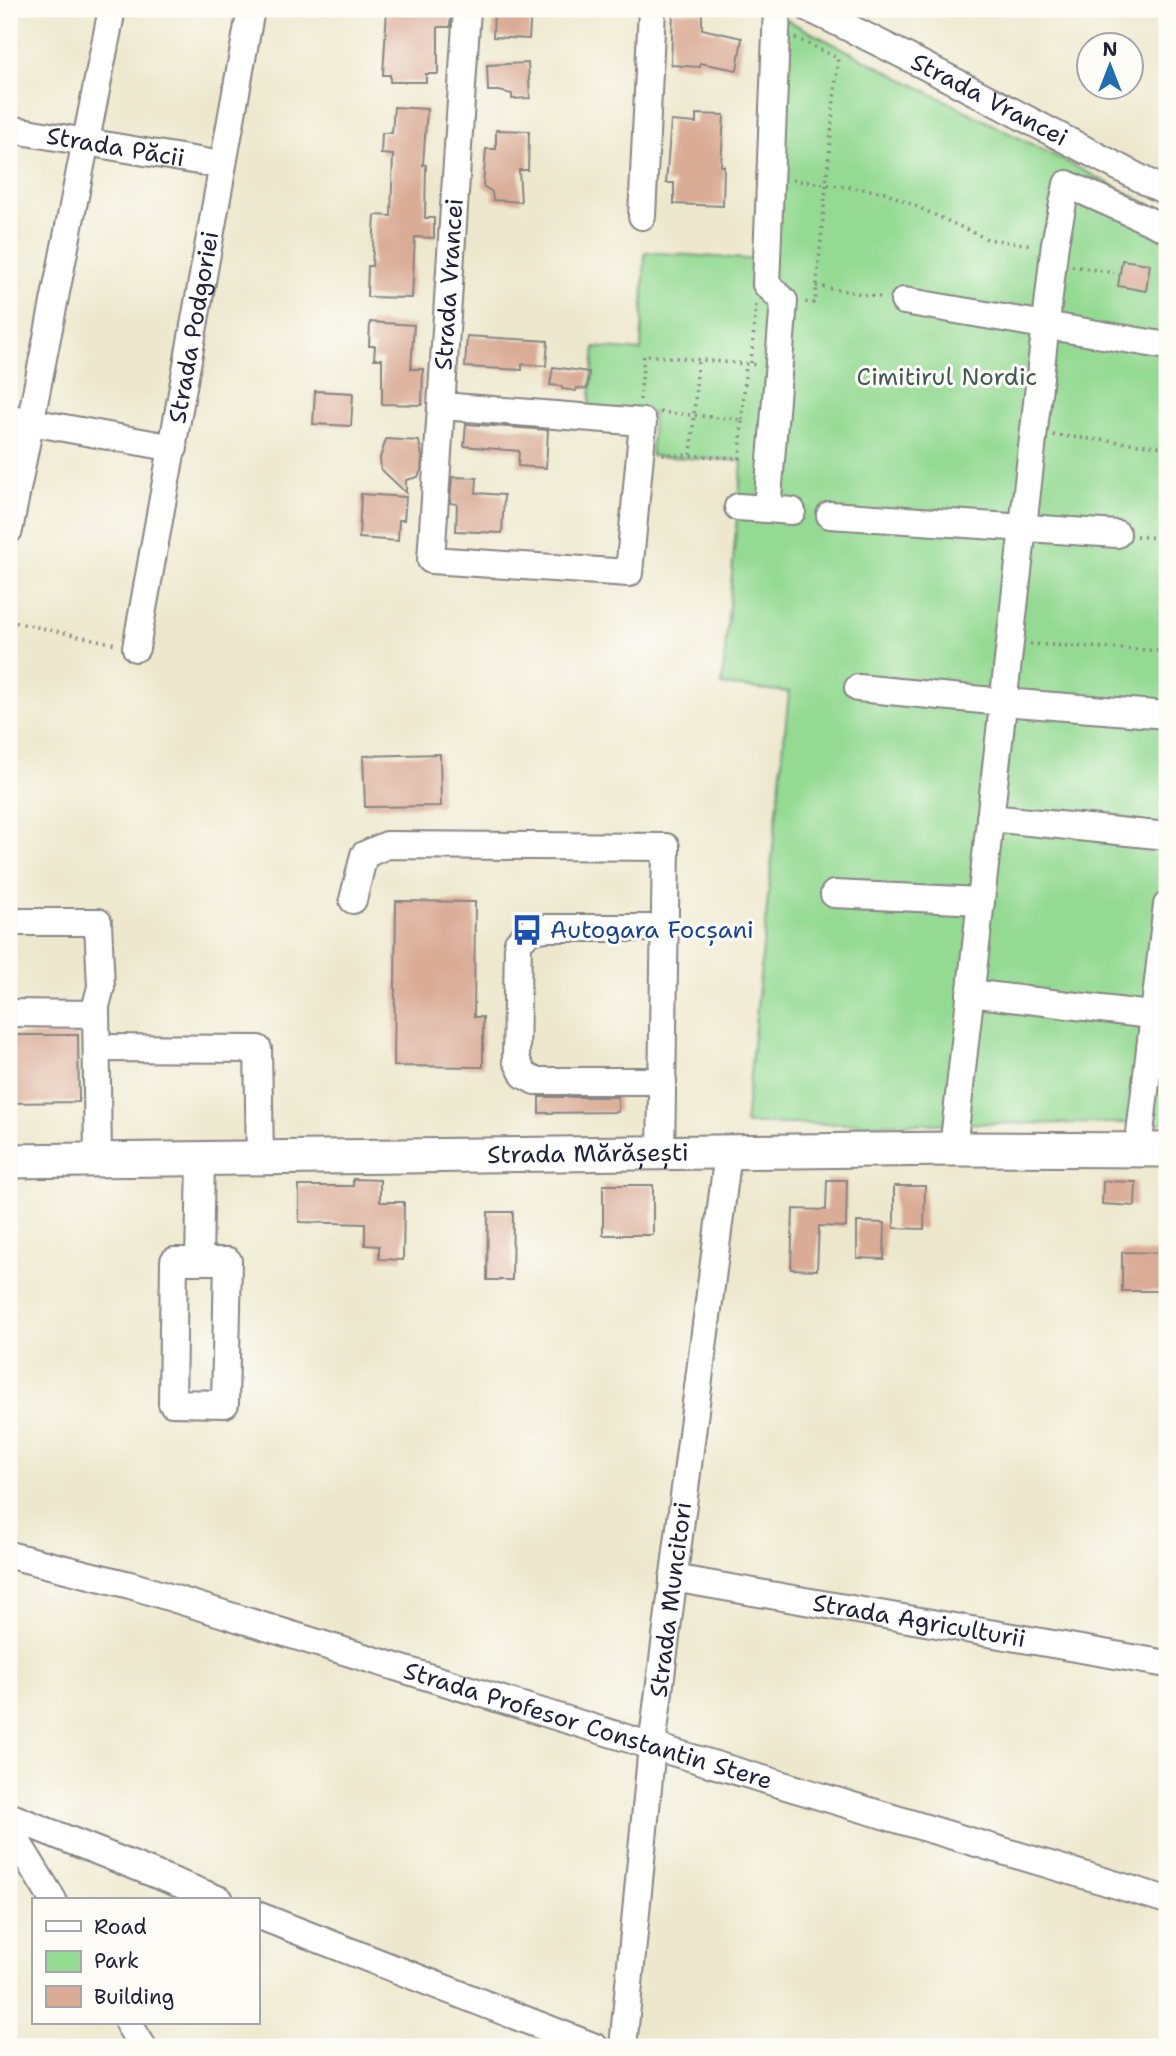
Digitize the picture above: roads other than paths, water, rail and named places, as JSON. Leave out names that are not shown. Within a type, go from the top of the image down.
[{"type":"main road","name":"Strada Mărășești","points":[[9,1161],[953,1149],[1153,1150]]},
{"type":"street","points":[[9,530],[20,420],[86,141],[112,9]]},
{"type":"street","name":"Strada Podgoriei","points":[[136,648],[251,9]]},
{"type":"street","name":"Strada Vrancei","points":[[442,406],[643,422],[629,573],[431,560],[467,9]]},
{"type":"street","points":[[642,216],[652,9]]},
{"type":"street","name":"Strada Vrancei","points":[[810,9],[878,41],[1167,192]]},
{"type":"street","points":[[738,507],[779,510],[778,367],[770,177],[776,19]]},
{"type":"street","name":"Strada Păcii","points":[[9,129],[222,165]]},
{"type":"street","points":[[953,1149],[1033,433],[1054,256],[1067,184],[1167,229]]},
{"type":"street","points":[[904,301],[1167,346]]},
{"type":"street","points":[[20,420],[174,448]]},
{"type":"street","points":[[830,515],[1117,534]]},
{"type":"street","points":[[858,688],[1167,715]]},
{"type":"street","points":[[990,818],[1167,836]]},
{"type":"street","points":[[354,900],[364,855],[387,845],[666,847],[661,1153]]},
{"type":"street","points":[[834,894],[981,901]]},
{"type":"street","points":[[1153,1150],[1167,905]]},
{"type":"street","points":[[9,922],[98,922],[101,987],[96,1006],[98,1160]]},
{"type":"street","points":[[663,1081],[535,1081],[524,1075],[516,1059],[518,942],[530,931],[545,928],[664,928]]},
{"type":"street","points":[[970,993],[1161,1016]]},
{"type":"street","points":[[9,1013],[96,1014]]},
{"type":"street","points":[[97,1048],[258,1049],[261,1158]]},
{"type":"street","name":"Strada Muncitori","points":[[623,2047],[652,1746],[728,1153]]},
{"type":"street","points":[[199,1261],[201,1159]]},
{"type":"street","points":[[174,1261],[199,1261],[228,1261],[225,1404],[172,1403],[174,1261]]},
{"type":"street","name":"Strada Profesor Constantin Stere","points":[[9,1555],[130,1585],[652,1746],[1167,1900]]},
{"type":"street","name":"Strada Agriculturii","points":[[673,1578],[1167,1664]]},
{"type":"street","points":[[9,1816],[215,1898]]},
{"type":"street","points":[[9,1828],[52,1898]]},
{"type":"street","points":[[259,1916],[595,2047]]},
{"type":"street","points":[[129,2024],[143,2047]]},
{"type":"place","name":"Autogara Focșani","points":[[527,930]]},
{"type":"park label","name":"Cimitirul Nordic","points":[[947,377]]}]
